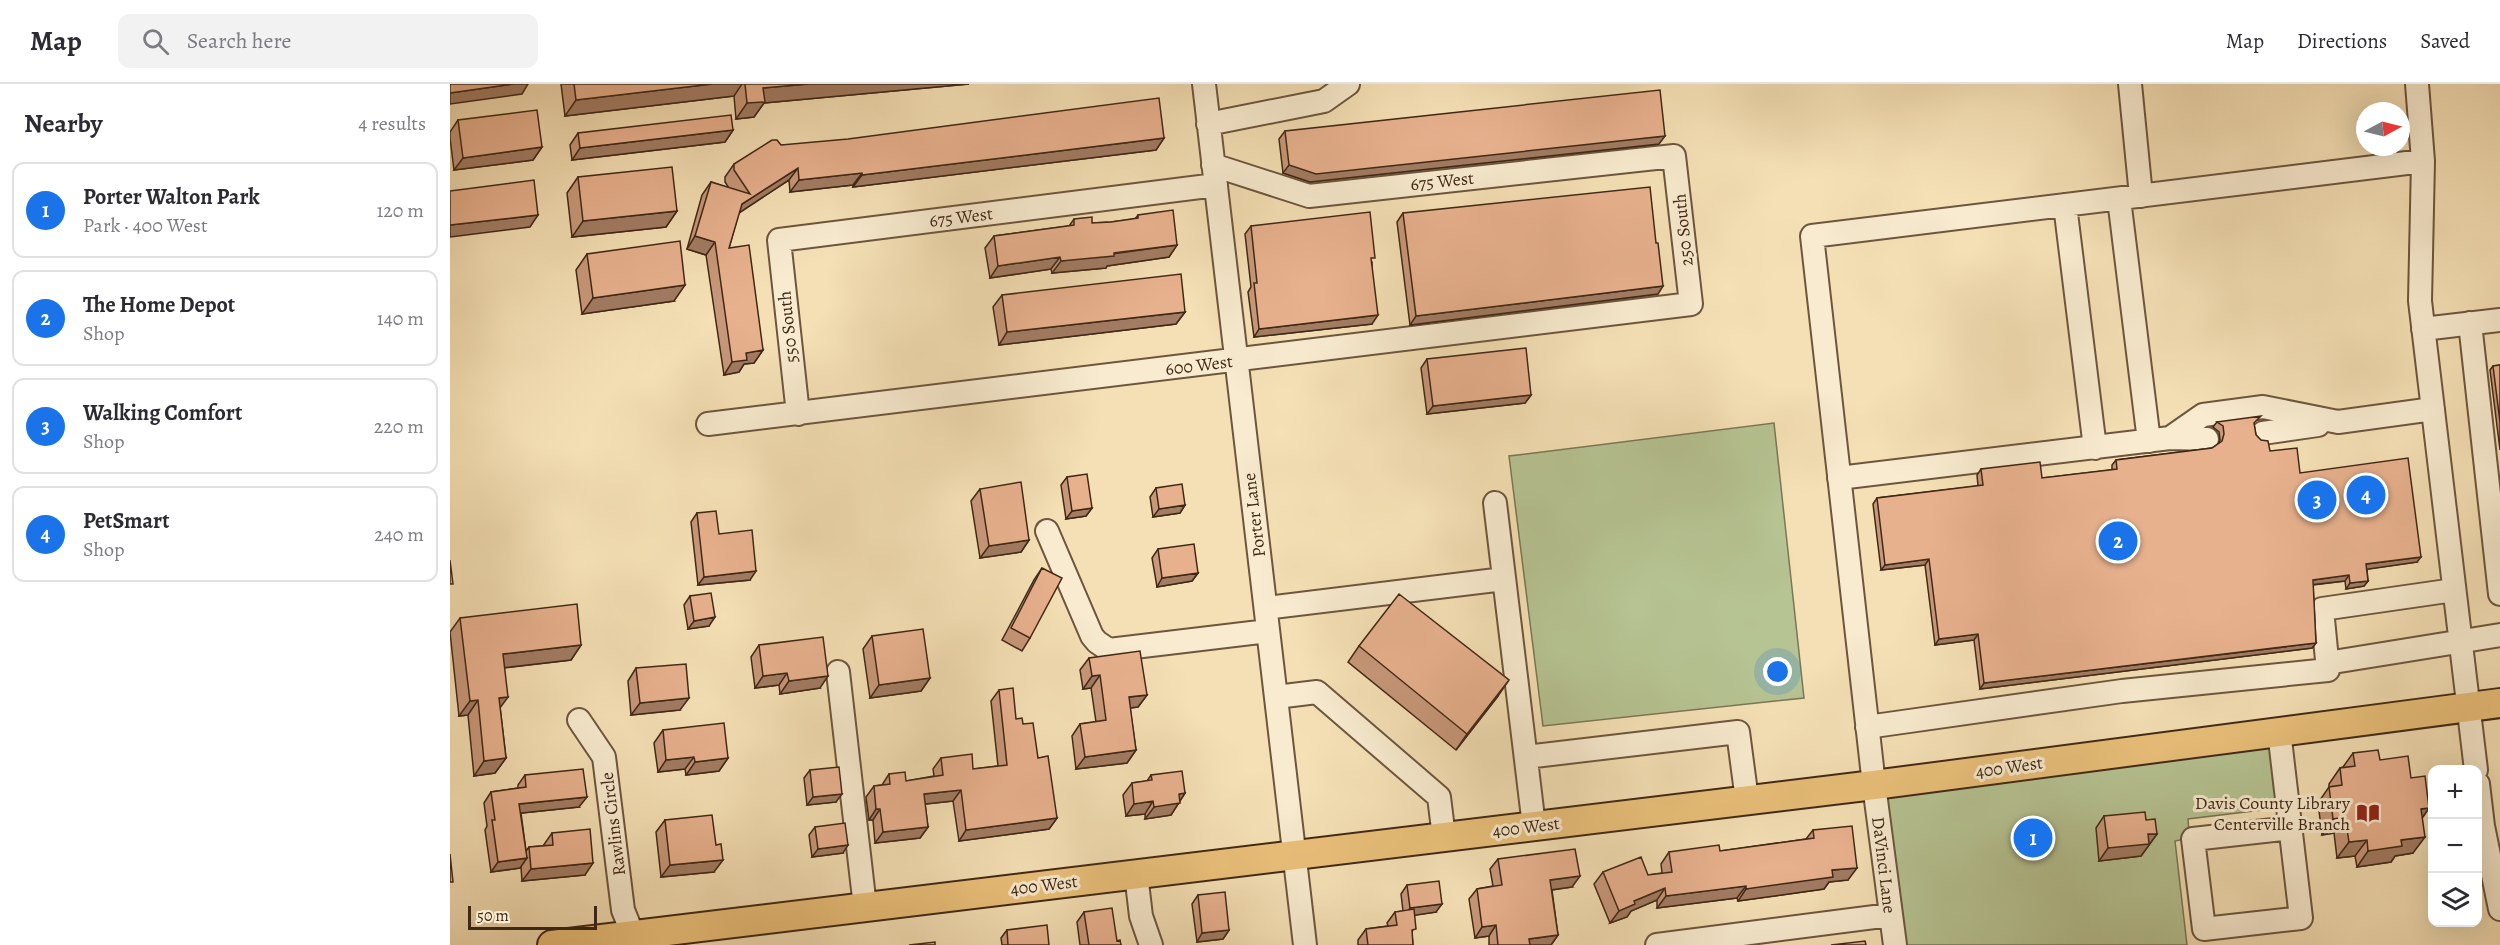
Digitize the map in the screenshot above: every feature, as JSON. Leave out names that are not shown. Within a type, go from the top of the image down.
[{"type":"main road","name":"400 West","points":[[552,945],[634,940],[865,906],[1874,785],[2500,703]]},
{"type":"street","name":"Porter Lane","points":[[1204,84],[1305,945]]},
{"type":"street","points":[[1208,124],[1324,101],[1348,84]]},
{"type":"street","points":[[2130,84],[2130,197],[2160,440]]},
{"type":"street","points":[[2417,84],[2423,161],[2420,301],[2475,765]]},
{"type":"street","name":"675 West","points":[[778,240],[1214,175],[1309,196],[1674,156]]},
{"type":"street","name":"250 South","points":[[1674,156],[1691,304]]},
{"type":"street","points":[[2095,447],[2065,205],[2423,161]]},
{"type":"street","name":"DaVinci Lane","points":[[1895,945],[1867,727],[1812,236],[2065,205]]},
{"type":"street","name":"550 South","points":[[778,240],[798,414]]},
{"type":"street","name":"600 West","points":[[708,424],[1691,304]]},
{"type":"street","points":[[2423,329],[2500,320]]},
{"type":"street","points":[[2470,323],[2500,594]]},
{"type":"street","points":[[2160,440],[2203,415],[2263,407],[2338,422]]},
{"type":"street","points":[[2263,433],[2433,409]]},
{"type":"street","points":[[1839,478],[2160,440],[2207,440]]},
{"type":"street","points":[[1495,503],[1534,826]]},
{"type":"street","points":[[1047,531],[1092,636],[1109,650],[1268,631]]},
{"type":"street","points":[[1266,608],[1504,579]]},
{"type":"street","points":[[1867,727],[2122,691],[2328,670],[2322,609],[2454,590]]},
{"type":"street","points":[[2327,663],[2500,635]]},
{"type":"street","points":[[838,672],[865,906]]},
{"type":"street","points":[[1276,697],[1317,692],[1439,797],[1444,837]]},
{"type":"street","name":"Rawlins Circle","points":[[579,720],[604,757],[623,909],[634,940]]},
{"type":"street","points":[[2279,731],[2301,918],[2204,929],[2193,839],[2290,828]]},
{"type":"street","points":[[1526,757],[1738,732],[1747,800]]},
{"type":"street","points":[[2482,797],[2491,826],[2500,909]]},
{"type":"street","points":[[1136,874],[1141,916],[1151,945]]},
{"type":"street","points":[[1657,945],[1890,915]]},
{"type":"green space","points":[[1774,423],[1804,698],[1543,726],[1509,456]]},
{"type":"green space","points":[[2270,732],[2278,808],[2188,819],[2189,832],[2184,839],[2175,841],[2187,945],[1895,945],[1874,785]]},
{"type":"building","points":[[450,84],[513,84],[450,93]]},
{"type":"building","points":[[574,84],[712,84],[576,100]]},
{"type":"building","points":[[745,84],[808,84],[763,88],[765,102],[747,103]]},
{"type":"building","points":[[1660,90],[1665,136],[1316,174],[1289,165],[1285,131]]},
{"type":"building","points":[[1159,98],[1164,138],[862,175],[862,173],[799,180],[798,168],[742,204],[729,248],[749,245],[763,350],[746,353],[747,360],[732,362],[715,242],[695,236],[711,182],[750,194],[734,170],[734,164],[772,140],[777,140],[781,145],[848,139]]},
{"type":"building","points":[[537,110],[542,147],[463,158],[458,120]]},
{"type":"building","points":[[731,115],[733,130],[580,148],[578,133]]},
{"type":"building","points":[[672,167],[677,211],[583,221],[578,177]]},
{"type":"building","points":[[534,180],[538,215],[450,225],[450,191]]},
{"type":"building","points":[[1650,187],[1663,286],[1416,316],[1403,213]]},
{"type":"building","points":[[1173,210],[1177,245],[1114,253],[1114,256],[1061,261],[1060,257],[998,266],[994,236],[1074,225],[1074,219],[1092,217],[1092,223],[1111,222]]},
{"type":"building","points":[[1370,212],[1375,258],[1371,258],[1378,315],[1259,329],[1251,226]]},
{"type":"building","points":[[680,241],[685,285],[593,298],[587,254]]},
{"type":"building","points":[[1181,274],[1185,312],[1007,332],[1002,295]]},
{"type":"building","points":[[1526,348],[1531,395],[1433,406],[1427,359]]},
{"type":"building","points":[[2500,365],[2500,422],[2493,366]]},
{"type":"building","points":[[2261,416],[2254,423],[2256,435],[2261,440],[2268,441],[2270,451],[2297,448],[2300,473],[2408,458],[2421,557],[2366,564],[2368,581],[2350,583],[2349,575],[2313,580],[2316,643],[1984,683],[1978,634],[1939,639],[1929,559],[1885,565],[1877,498],[1983,485],[1981,469],[2040,462],[2042,478],[2117,469],[2116,460],[2212,448],[2222,441],[2224,434],[2223,426],[2217,422]]},
{"type":"building","points":[[1087,474],[1092,508],[1072,511],[1067,477]]},
{"type":"building","points":[[1021,482],[1029,540],[989,546],[980,489]]},
{"type":"building","points":[[1182,484],[1185,505],[1159,509],[1156,488]]},
{"type":"building","points":[[716,511],[719,534],[752,530],[756,571],[704,577],[697,513]]},
{"type":"building","points":[[1194,544],[1198,573],[1162,578],[1158,549]]},
{"type":"building","points":[[450,560],[453,584],[450,584]]},
{"type":"building","points":[[1042,568],[1062,578],[1030,638],[1011,628]]},
{"type":"building","points":[[711,593],[715,617],[694,621],[690,596]]},
{"type":"building","points":[[1399,594],[1509,680],[1467,734],[1359,646]]},
{"type":"building","points":[[577,604],[581,645],[503,654],[508,697],[499,698],[506,758],[484,761],[478,700],[470,701],[460,618]]},
{"type":"building","points":[[923,629],[930,678],[879,685],[872,636]]},
{"type":"building","points":[[823,637],[828,676],[789,681],[787,673],[763,676],[759,645]]},
{"type":"building","points":[[1140,651],[1147,695],[1129,697],[1136,750],[1085,757],[1080,724],[1106,720],[1100,675],[1092,676],[1089,658]]},
{"type":"building","points":[[686,664],[689,698],[640,703],[636,668]]},
{"type":"building","points":[[1013,688],[1016,719],[1022,718],[1023,724],[1033,723],[1038,758],[1048,756],[1057,818],[966,830],[961,790],[924,794],[928,827],[883,832],[880,809],[876,809],[874,786],[890,784],[889,774],[905,772],[906,781],[943,775],[941,758],[972,754],[973,769],[1007,765],[999,690]]},
{"type":"building","points":[[724,723],[728,758],[695,762],[694,757],[666,760],[663,730]]},
{"type":"building","name":"Davis County Library Centerville Branch","points":[[2378,750],[2380,760],[2408,756],[2411,778],[2425,776],[2428,808],[2421,809],[2425,837],[2401,840],[2402,846],[2368,851],[2367,840],[2349,842],[2345,817],[2333,819],[2329,787],[2342,785],[2340,768],[2355,766],[2353,753]]},
{"type":"building","points":[[839,767],[842,794],[813,797],[810,770]]},
{"type":"building","points":[[583,769],[587,797],[519,804],[527,858],[498,862],[491,792],[526,787],[525,775]]},
{"type":"building","points":[[1182,771],[1185,793],[1179,794],[1180,803],[1154,807],[1153,801],[1134,804],[1132,783],[1152,780],[1151,775]]},
{"type":"building","points":[[2145,812],[2146,820],[2155,819],[2157,834],[2148,834],[2149,844],[2108,848],[2104,816]]},
{"type":"building","points":[[712,815],[716,845],[721,844],[723,860],[670,865],[665,820]]},
{"type":"building","points":[[845,823],[848,845],[818,849],[815,827]]},
{"type":"building","points":[[1852,826],[1857,868],[1832,870],[1833,877],[1746,889],[1746,886],[1666,896],[1665,888],[1634,901],[1635,904],[1619,911],[1603,872],[1641,857],[1648,875],[1672,872],[1669,852],[1719,845],[1720,851],[1814,838],[1813,830]]},
{"type":"building","points":[[590,829],[593,863],[531,869],[529,847],[553,845],[552,833]]},
{"type":"building","points":[[1575,849],[1580,876],[1550,880],[1558,935],[1529,939],[1530,945],[1498,945],[1496,925],[1482,927],[1477,889],[1502,885],[1498,859]]},
{"type":"building","points":[[450,854],[453,882],[450,882]]},
{"type":"building","points":[[1439,881],[1442,904],[1410,908],[1407,885]]},
{"type":"building","points":[[1225,892],[1229,930],[1202,933],[1198,895]]},
{"type":"building","points":[[1112,908],[1117,941],[1120,940],[1121,945],[1089,945],[1084,912]]},
{"type":"building","points":[[1414,909],[1416,929],[1412,930],[1413,945],[1368,945],[1366,929],[1397,925],[1395,912]]},
{"type":"building","points":[[1047,925],[1049,945],[1008,945],[1007,930]]},
{"type":"building","points":[[1865,941],[1866,945],[1831,945]]},
{"type":"building","points":[[935,942],[935,945],[909,945]]},
{"type":"place","name":"PetSmart","points":[[2366,495]]},
{"type":"place","name":"Walking Comfort","points":[[2317,500]]},
{"type":"place","name":"The Home Depot","points":[[2118,541]]},
{"type":"place","name":"Davis County Library Centerville Branch","points":[[2368,813]]},
{"type":"place","name":"Porter Walton Park","points":[[2033,838]]}]
